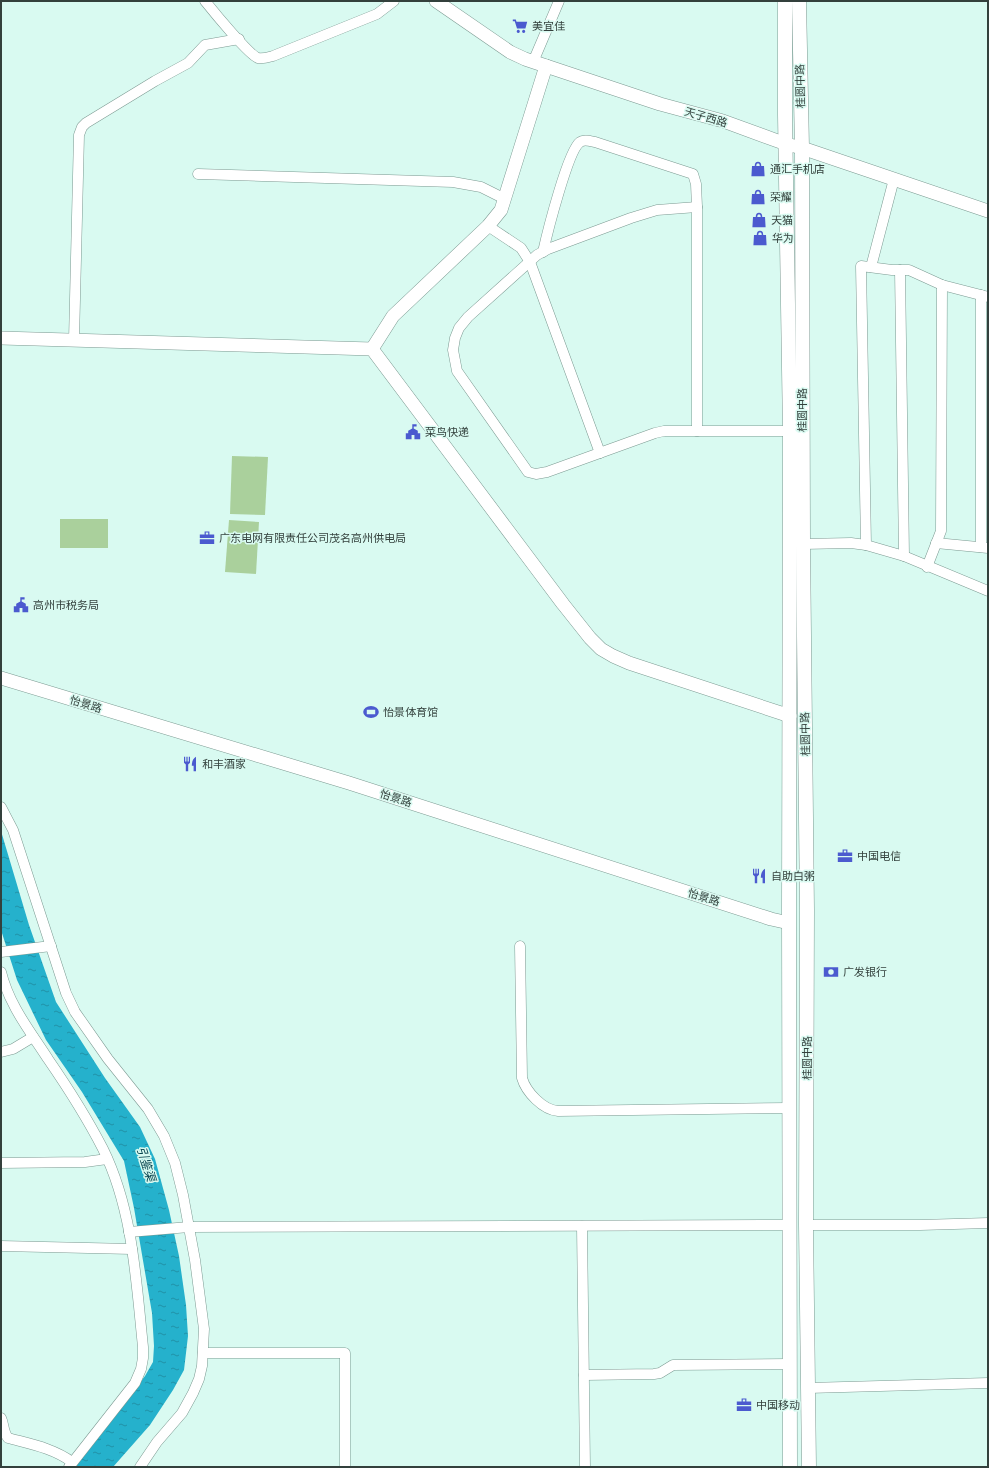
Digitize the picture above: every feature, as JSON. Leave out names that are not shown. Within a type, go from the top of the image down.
[{"type":"main road","name":"桂圆中路","points":[[785,1],[790,430],[797,544],[807,925],[806,1225],[809,1467]]},
{"type":"main road","name":"桂圆中路","points":[[790,1465],[790,716],[797,544],[802,148],[799,1]]},
{"type":"main road","points":[[789,923],[807,925]]},
{"type":"main road","points":[[790,1224],[806,1225]]},
{"type":"street","points":[[205,1],[257,58],[269,57],[377,14],[394,1]]},
{"type":"street","name":"天子西路","points":[[436,1],[510,52],[533,62],[660,104],[723,121],[786,144],[802,148],[988,211]]},
{"type":"street","points":[[533,62],[559,1]]},
{"type":"street","points":[[74,340],[80,135],[82,127],[86,123],[155,81],[188,63],[205,45],[239,39]]},
{"type":"street","points":[[372,349],[393,316],[488,226],[501,210],[546,66]]},
{"type":"street","points":[[543,252],[552,215],[570,160],[575,147],[582,141],[595,142],[693,174],[696,184],[697,207],[697,431]]},
{"type":"street","points":[[198,174],[453,182],[481,187],[505,199]]},
{"type":"street","points":[[871,267],[894,180]]},
{"type":"street","points":[[697,207],[656,210],[616,223],[543,252],[468,317],[459,328],[455,338],[453,350],[457,371],[530,473],[536,474],[547,472],[664,431],[790,430]]},
{"type":"street","points":[[488,226],[521,248],[530,262],[600,453]]},
{"type":"street","points":[[866,545],[861,266],[909,270],[942,285],[984,296],[984,548],[936,543]]},
{"type":"street","points":[[900,270],[904,556]]},
{"type":"street","points":[[927,566],[941,531],[942,285]]},
{"type":"street","points":[[1,338],[372,349]]},
{"type":"street","points":[[372,349],[563,604],[600,649],[629,663],[790,716]]},
{"type":"street","points":[[797,544],[851,543],[866,545],[904,556],[988,591]]},
{"type":"street","name":"怡景路","points":[[1,678],[349,783],[632,873],[677,889],[745,909],[771,919],[789,923]]},
{"type":"street","points":[[1,807],[13,830],[48,947],[66,993],[75,1012],[108,1059],[148,1109],[164,1136],[175,1163],[183,1195],[184,1227],[202,1306],[204,1329],[202,1366],[193,1393],[182,1413],[170,1429],[157,1442],[140,1467]]},
{"type":"street","points":[[520,946],[522,1078],[528,1090],[545,1107],[555,1111],[790,1108]]},
{"type":"street","points":[[4,952],[48,947]]},
{"type":"street","points":[[1,972],[4,986],[15,1008],[70,1092],[114,1174],[134,1231],[132,1249],[143,1347],[141,1369],[135,1383],[123,1400],[70,1464],[63,1455],[8,1438],[5,1435],[4,1424],[1,1418]]},
{"type":"street","points":[[1,1052],[13,1049],[33,1037]]},
{"type":"street","points":[[1,1163],[86,1162],[107,1159]]},
{"type":"street","points":[[806,1225],[988,1223]]},
{"type":"street","points":[[134,1231],[184,1227],[790,1224]]},
{"type":"street","points":[[582,1226],[585,1467]]},
{"type":"street","points":[[1,1246],[132,1249]]},
{"type":"street","points":[[203,1353],[345,1353],[344,1467]]},
{"type":"street","points":[[584,1375],[654,1374],[660,1373],[673,1365],[789,1364]]},
{"type":"street","points":[[808,1388],[988,1383]]},
{"type":"green space","points":[[232,456],[268,457],[265,515],[230,514]]},
{"type":"green space","points":[[60,519],[108,519],[108,548],[60,548]]},
{"type":"green space","points":[[229,520],[259,522],[256,574],[225,572]]},
{"type":"water","name":"引鉴渠","points":[[1,831],[29,925],[56,1002],[105,1078],[140,1127],[155,1159],[169,1210],[179,1256],[186,1305],[188,1336],[184,1370],[150,1425],[113,1467],[75,1467],[145,1376],[153,1362],[154,1346],[152,1313],[134,1208],[124,1161],[82,1092],[46,1040],[17,980],[1,930]]},
{"type":"place","name":"美宜佳","points":[[520,26]]},
{"type":"place","name":"通汇手机店","points":[[758,169]]},
{"type":"place","name":"荣耀","points":[[758,197]]},
{"type":"place","name":"天猫","points":[[759,220]]},
{"type":"place","name":"华为","points":[[760,238]]},
{"type":"place","name":"菜鸟快递","points":[[413,432]]},
{"type":"place","name":"广东电网有限责任公司茂名高州供电局","points":[[207,538]]},
{"type":"place","name":"高州市税务局","points":[[21,605]]},
{"type":"place","name":"怡景体育馆","points":[[371,712]]},
{"type":"place","name":"和丰酒家","points":[[190,764]]},
{"type":"place","name":"中国电信","points":[[845,856]]},
{"type":"place","name":"自助白粥","points":[[759,876]]},
{"type":"place","name":"广发银行","points":[[831,972]]},
{"type":"place","name":"中国移动","points":[[744,1405]]}]
